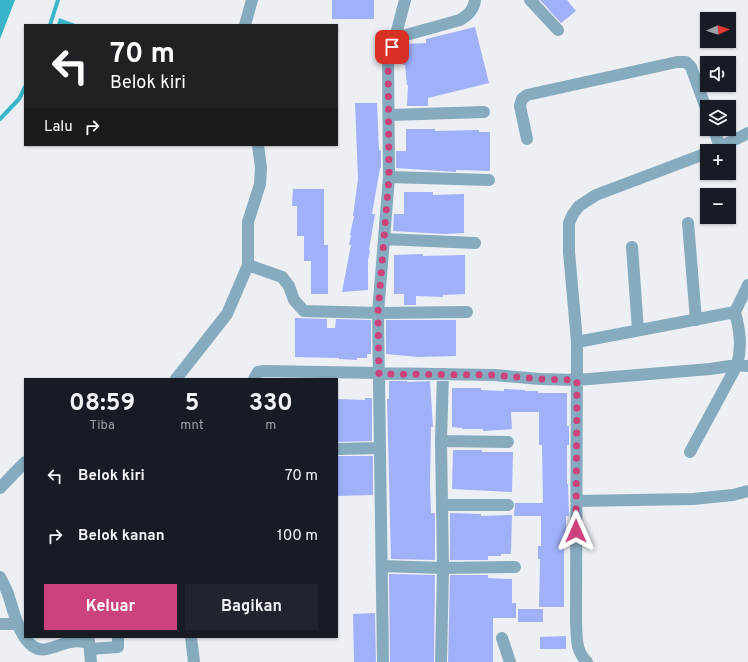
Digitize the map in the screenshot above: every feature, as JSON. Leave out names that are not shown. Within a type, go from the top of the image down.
[{"type":"street","points":[[245,24],[252,0]]},
{"type":"street","points":[[383,662],[378,312],[389,177],[390,116],[388,56],[395,38],[405,0]]},
{"type":"street","points":[[395,38],[460,20],[469,15],[474,7],[475,0]]},
{"type":"street","points":[[530,0],[558,30]]},
{"type":"street","points":[[527,139],[520,106],[522,99],[527,95],[677,62],[686,62],[691,67],[703,100]]},
{"type":"street","points":[[390,116],[484,112]]},
{"type":"street","points":[[726,144],[748,133]]},
{"type":"street","points":[[177,378],[227,314],[248,265],[248,222],[260,184],[261,168],[258,146]]},
{"type":"street","points":[[587,662],[582,658],[578,649],[576,621],[577,342],[569,252],[570,223],[573,214],[579,206],[596,194],[700,156]]},
{"type":"street","points":[[389,177],[489,180]]},
{"type":"street","points":[[688,223],[696,320]]},
{"type":"street","points":[[384,239],[474,243]]},
{"type":"street","points":[[632,247],[638,330]]},
{"type":"street","points":[[248,265],[282,277],[289,286],[294,300],[304,311],[468,312]]},
{"type":"street","points":[[690,452],[743,366],[740,355],[741,344],[739,328],[735,312],[748,285]]},
{"type":"street","points":[[577,342],[735,312]]},
{"type":"street","points":[[255,378],[258,372],[264,371],[494,375],[540,379],[577,380],[743,366]]},
{"type":"street","points":[[441,662],[443,505],[441,441],[443,374]]},
{"type":"street","points":[[441,441],[508,442]]},
{"type":"street","points":[[338,449],[380,448]]},
{"type":"street","points":[[0,488],[24,463]]},
{"type":"street","points":[[576,501],[693,499],[733,495],[748,491]]},
{"type":"street","points":[[443,505],[508,505]]},
{"type":"street","points":[[382,566],[443,568],[514,567]]},
{"type":"street","points":[[0,577],[9,596],[18,624],[24,635]]},
{"type":"street","points":[[0,624],[18,624]]},
{"type":"street","points":[[26,638],[28,642],[38,649],[46,649],[76,640],[118,647],[118,638]]},
{"type":"street","points":[[192,638],[194,662]]},
{"type":"street","points":[[502,638],[510,662]]},
{"type":"street","points":[[89,643],[91,662]]},
{"type":"water","points":[[0,0],[15,0],[0,39]]},
{"type":"water","points":[[59,18],[75,24],[57,24]]},
{"type":"building","points":[[332,0],[374,0],[374,19],[332,19]]},
{"type":"building","points":[[540,0],[567,0],[576,11],[561,23]]},
{"type":"building","points":[[475,27],[489,83],[428,98],[428,106],[407,106],[408,85],[405,65],[403,65],[403,44],[426,43],[426,39]]},
{"type":"building","points":[[355,103],[377,103],[381,168],[372,214],[375,214],[368,260],[368,290],[342,292],[351,245],[349,245],[350,235],[354,216],[358,179]]},
{"type":"building","points":[[406,129],[435,129],[435,131],[479,130],[479,132],[490,132],[490,171],[456,170],[456,172],[396,168],[396,151],[406,151]]},
{"type":"building","points":[[293,189],[324,189],[324,245],[328,245],[328,294],[311,294],[311,261],[304,261],[304,236],[297,236],[297,206],[292,206]]},
{"type":"building","points":[[404,192],[433,192],[433,195],[464,194],[464,233],[445,234],[393,231],[394,214],[404,214]]},
{"type":"building","points":[[423,254],[423,256],[465,255],[465,294],[443,295],[443,297],[416,296],[416,305],[404,305],[404,294],[394,294],[394,255]]},
{"type":"building","points":[[295,318],[327,319],[327,328],[335,328],[336,319],[371,320],[371,354],[367,354],[367,358],[357,358],[357,360],[295,357]]},
{"type":"building","points":[[386,320],[456,320],[456,356],[418,357],[386,354]]},
{"type":"building","points":[[389,381],[430,381],[433,427],[431,427],[430,484],[431,513],[435,513],[435,560],[391,559],[387,399],[389,399]]},
{"type":"building","points":[[452,388],[481,388],[481,390],[504,391],[504,389],[525,390],[538,391],[538,393],[567,393],[567,426],[569,426],[569,445],[567,445],[567,484],[569,516],[566,516],[566,535],[564,534],[564,607],[539,607],[540,559],[538,559],[538,546],[541,546],[541,516],[514,516],[515,503],[543,503],[542,445],[539,445],[539,412],[511,412],[512,429],[483,431],[483,429],[462,429],[452,427]]},
{"type":"building","points":[[365,398],[372,398],[372,441],[338,442],[338,399],[365,400]]},
{"type":"building","points":[[453,450],[513,452],[512,492],[452,489]]},
{"type":"building","points":[[338,456],[373,456],[373,495],[338,496]]},
{"type":"building","points":[[450,513],[481,514],[481,516],[512,515],[511,554],[488,556],[488,560],[450,560]]},
{"type":"building","points":[[389,574],[435,575],[434,662],[390,662]]},
{"type":"building","points":[[450,575],[488,575],[488,578],[512,579],[512,603],[516,603],[516,618],[493,618],[493,662],[448,662]]},
{"type":"building","points":[[518,609],[543,609],[543,622],[518,622]]},
{"type":"building","points":[[375,613],[376,662],[354,662],[353,614]]},
{"type":"building","points":[[566,636],[566,649],[540,649],[540,637]]},
{"type":"waterway","points":[[50,24],[58,0]]},
{"type":"waterway","points":[[0,119],[19,99],[24,89]]},
{"type":"route","points":[[392,47],[388,56],[390,116],[389,177],[378,312],[379,374],[494,375],[540,379],[577,380],[576,531]]}]
